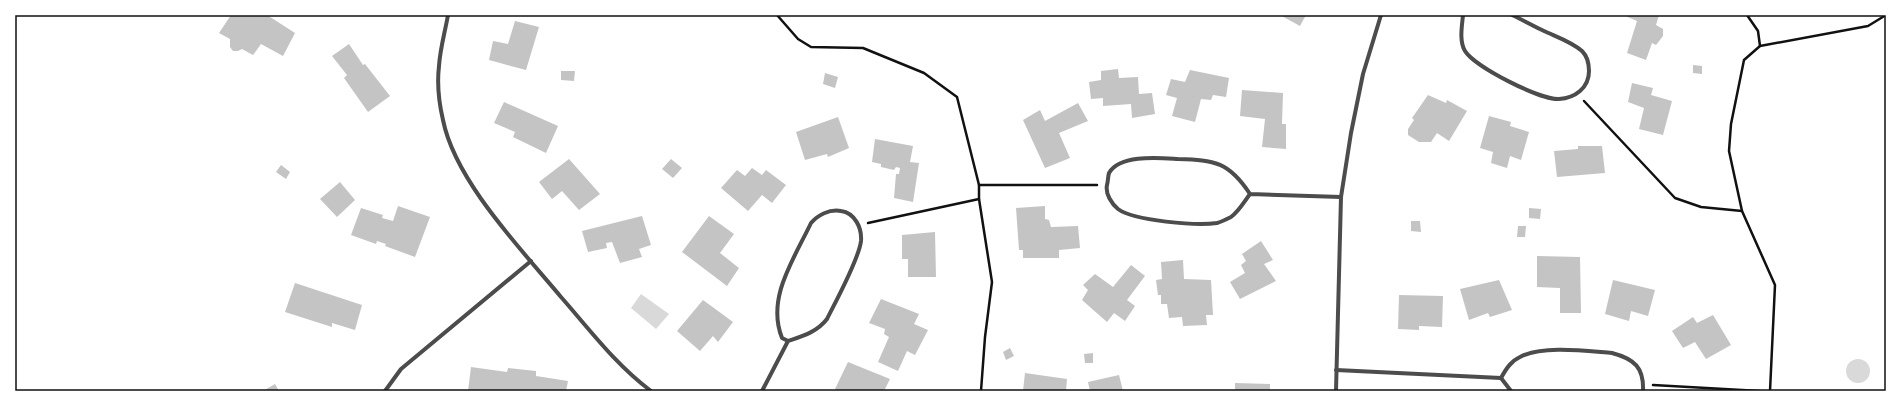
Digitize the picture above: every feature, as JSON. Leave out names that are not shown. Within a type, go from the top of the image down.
[{"type":"street","points":[[448,15],[438,66],[441,109],[447,133],[463,172],[483,202],[618,364],[651,391]]},
{"type":"street","points":[[1336,391],[1341,197],[1351,134],[1363,74],[1381,15]]},
{"type":"street","points":[[1463,15],[1461,32],[1465,50],[1471,58],[1516,85],[1558,99],[1577,93],[1586,86],[1588,78],[1588,61],[1583,52],[1564,40],[1512,15]]},
{"type":"street","points":[[1152,158],[1202,160],[1219,164],[1233,172],[1240,179],[1250,194],[1240,209],[1231,217],[1217,223],[1180,222],[1139,218],[1127,214],[1117,208],[1109,199],[1107,185],[1110,173],[1118,164],[1131,160],[1152,158]]},
{"type":"street","points":[[1250,194],[1341,197]]},
{"type":"street","points":[[762,391],[788,341],[812,332],[821,326],[826,319],[859,250],[861,239],[858,226],[856,220],[850,214],[841,211],[823,214],[811,223],[781,288],[778,300],[776,313],[779,330],[782,338],[788,341]]},
{"type":"street","points":[[385,391],[401,369],[531,261]]},
{"type":"street","points":[[1502,378],[1508,366],[1519,357],[1539,351],[1612,353],[1622,355],[1637,366],[1642,372],[1643,391]]},
{"type":"street","points":[[1336,370],[1502,378]]},
{"type":"street","points":[[1502,378],[1511,391]]},
{"type":"path","points":[[777,15],[798,39],[811,47],[863,48],[924,73],[957,97],[979,185],[979,198],[992,282],[985,337],[981,391]]},
{"type":"path","points":[[1747,15],[1758,31],[1760,46]]},
{"type":"path","points":[[1770,391],[1775,285],[1742,212],[1729,151],[1731,124],[1744,60],[1760,46],[1868,26],[1886,15]]},
{"type":"path","points":[[1577,93],[1675,198],[1701,207],[1742,212]]},
{"type":"path","points":[[979,185],[1107,185]]},
{"type":"path","points":[[858,226],[979,198]]},
{"type":"path","points":[[1643,384],[1760,391]]},
{"type":"shaded area","points":[[641,294],[669,314],[656,329],[631,308]]},
{"type":"shaded area","points":[[1858,359],[1866,363],[1870,371],[1866,379],[1858,383],[1850,379],[1846,371],[1850,363]]},
{"type":"building","points":[[231,15],[267,15],[295,33],[283,56],[261,44],[253,55],[242,49],[233,51],[230,47],[230,39],[219,33]]},
{"type":"building","points":[[1280,15],[1306,15],[1300,26]]},
{"type":"building","points":[[1623,15],[1659,15],[1656,25],[1663,29],[1663,36],[1656,45],[1652,43],[1646,60],[1627,53],[1637,21]]},
{"type":"building","points":[[515,21],[539,27],[526,70],[489,60],[493,41],[508,44]]},
{"type":"building","points":[[349,44],[363,65],[365,64],[390,96],[368,112],[344,78],[347,75],[332,56]]},
{"type":"building","points":[[1693,65],[1702,66],[1702,74],[1693,73]]},
{"type":"building","points":[[1118,69],[1119,78],[1138,77],[1139,94],[1152,93],[1155,114],[1132,118],[1131,104],[1103,106],[1103,98],[1091,99],[1089,82],[1101,80],[1101,71]]},
{"type":"building","points":[[1190,70],[1229,78],[1226,97],[1213,95],[1211,100],[1201,99],[1195,122],[1172,116],[1177,98],[1166,95],[1171,79],[1185,82]]},
{"type":"building","points":[[561,71],[575,71],[574,81],[561,80]]},
{"type":"building","points":[[825,73],[838,77],[835,88],[823,84]]},
{"type":"building","points":[[1632,83],[1653,88],[1651,95],[1672,101],[1663,135],[1639,129],[1644,108],[1628,102]]},
{"type":"building","points":[[1242,90],[1283,93],[1282,124],[1286,124],[1286,149],[1262,147],[1265,119],[1240,116]]},
{"type":"building","points":[[1428,95],[1446,103],[1447,100],[1467,111],[1449,141],[1437,133],[1431,142],[1419,142],[1408,135],[1408,129],[1414,120],[1412,118]]},
{"type":"building","points":[[504,102],[558,126],[546,153],[513,137],[515,132],[494,123]]},
{"type":"building","points":[[1078,103],[1088,121],[1059,133],[1070,158],[1045,168],[1023,120],[1040,110],[1045,121]]},
{"type":"building","points":[[1489,116],[1511,122],[1510,126],[1529,132],[1521,160],[1510,156],[1507,168],[1491,163],[1493,152],[1480,148]]},
{"type":"building","points":[[838,117],[849,148],[828,157],[827,154],[805,160],[796,132]]},
{"type":"building","points":[[875,139],[913,146],[910,162],[919,163],[913,202],[894,198],[896,174],[899,174],[900,168],[896,167],[894,170],[881,167],[881,164],[872,162]]},
{"type":"building","points":[[1578,146],[1602,146],[1605,173],[1557,177],[1554,151],[1578,149]]},
{"type":"building","points":[[569,159],[600,194],[579,210],[562,191],[552,199],[539,182]]},
{"type":"building","points":[[671,159],[682,168],[673,178],[662,169]]},
{"type":"building","points":[[281,165],[290,172],[286,179],[276,172]]},
{"type":"building","points":[[752,168],[762,175],[766,170],[786,185],[772,203],[762,195],[748,211],[721,188],[737,170],[745,176]]},
{"type":"building","points":[[340,182],[355,200],[337,217],[320,199]]},
{"type":"building","points":[[398,206],[430,217],[415,257],[385,246],[386,244],[377,241],[376,244],[351,235],[361,208],[383,215],[382,218],[393,221]]},
{"type":"building","points":[[1045,206],[1045,219],[1049,220],[1051,227],[1078,226],[1080,248],[1059,250],[1059,258],[1023,258],[1023,250],[1019,250],[1016,208]]},
{"type":"building","points":[[1529,208],[1541,209],[1540,219],[1529,218]]},
{"type":"building","points":[[642,216],[651,245],[639,249],[642,257],[620,263],[612,242],[606,243],[607,248],[588,252],[582,231]]},
{"type":"building","points":[[709,216],[734,234],[720,253],[739,268],[727,286],[682,252]]},
{"type":"building","points":[[1411,221],[1420,221],[1421,232],[1411,231]]},
{"type":"building","points":[[1518,226],[1526,226],[1525,237],[1517,237]]},
{"type":"building","points":[[935,232],[936,277],[908,277],[908,259],[902,259],[902,235]]},
{"type":"building","points":[[1261,241],[1273,260],[1264,264],[1276,281],[1240,299],[1230,282],[1245,273],[1241,265],[1246,261],[1242,254]]},
{"type":"building","points":[[1537,256],[1580,257],[1581,313],[1560,313],[1560,288],[1537,287]]},
{"type":"building","points":[[1183,260],[1184,279],[1211,280],[1213,315],[1206,315],[1207,325],[1183,326],[1182,317],[1169,318],[1167,304],[1161,304],[1161,295],[1158,295],[1156,280],[1162,279],[1161,262]]},
{"type":"building","points":[[1131,265],[1145,276],[1127,300],[1135,306],[1125,321],[1114,313],[1107,322],[1082,300],[1088,290],[1083,285],[1095,274],[1113,287]]},
{"type":"building","points":[[1499,280],[1512,310],[1490,317],[1488,313],[1469,320],[1460,289]]},
{"type":"building","points":[[1613,280],[1655,290],[1648,316],[1631,311],[1629,321],[1605,314]]},
{"type":"building","points":[[295,283],[362,305],[355,330],[332,323],[332,327],[285,312]]},
{"type":"building","points":[[1399,295],[1443,296],[1442,327],[1419,326],[1419,330],[1398,329]]},
{"type":"building","points":[[881,299],[919,314],[914,324],[928,330],[915,355],[907,351],[898,371],[878,362],[889,337],[884,334],[885,329],[869,323]]},
{"type":"building","points":[[703,300],[733,322],[718,342],[713,336],[700,351],[677,331]]},
{"type":"building","points":[[1713,315],[1731,345],[1706,359],[1695,342],[1683,348],[1672,331],[1693,317],[1697,323]]},
{"type":"building","points":[[1010,348],[1014,356],[1006,360],[1003,352]]},
{"type":"building","points":[[1093,353],[1093,363],[1085,363],[1084,354]]},
{"type":"building","points":[[848,362],[890,379],[884,391],[839,391],[835,389]]},
{"type":"building","points":[[471,367],[507,372],[508,368],[536,371],[536,376],[568,381],[566,391],[468,391]]},
{"type":"building","points":[[1025,373],[1067,379],[1066,391],[1023,391]]},
{"type":"building","points":[[1119,375],[1123,391],[1090,391],[1088,382]]},
{"type":"building","points":[[1235,383],[1270,384],[1270,391],[1235,391]]},
{"type":"building","points":[[275,384],[279,391],[263,391]]}]
